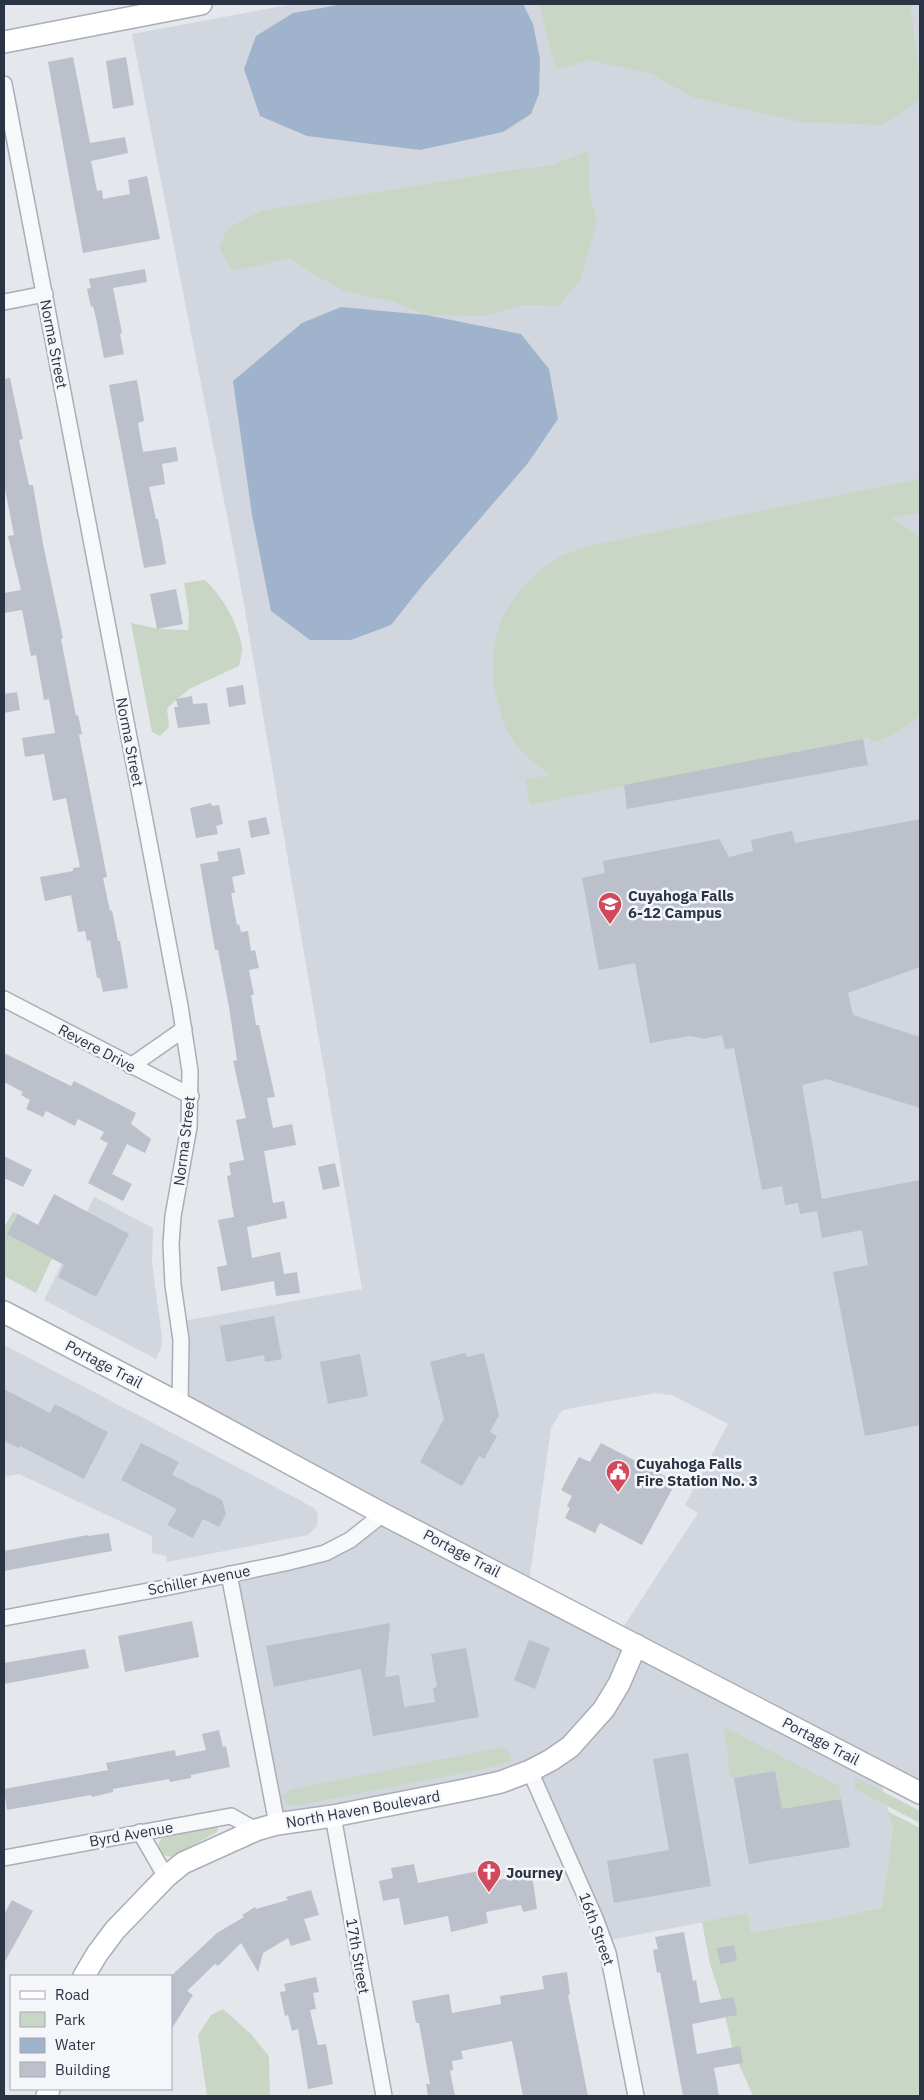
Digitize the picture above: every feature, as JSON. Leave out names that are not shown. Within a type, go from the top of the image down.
[{"type":"main road","points":[[4,42],[201,4]]},
{"type":"main road","name":"Portage Trail","points":[[4,1312],[180,1404],[383,1514],[920,1794]]},
{"type":"main road","name":"North Haven Boulevard","points":[[85,1975],[115,1930],[166,1877],[183,1863],[256,1830],[277,1824],[333,1816],[465,1790],[501,1782],[530,1771],[570,1747],[581,1737],[604,1709],[619,1684],[636,1645]]},
{"type":"street","name":"Norma Street","points":[[4,84],[184,1029],[190,1071],[189,1127],[173,1216],[171,1244],[173,1285],[181,1340],[180,1404]]},
{"type":"street","points":[[4,302],[45,294]]},
{"type":"street","name":"Revere Drive","points":[[4,998],[191,1096]]},
{"type":"street","points":[[131,1066],[184,1029]]},
{"type":"street","name":"Schiller Avenue","points":[[4,1618],[285,1563],[325,1553],[350,1540],[383,1514]]},
{"type":"street","points":[[229,1574],[277,1824]]},
{"type":"street","name":"16th Street","points":[[530,1771],[589,1903],[608,1953],[636,2096]]},
{"type":"street","name":"Byrd Avenue","points":[[4,1858],[231,1816],[256,1830]]},
{"type":"street","name":"17th Street","points":[[333,1816],[384,2096]]},
{"type":"street","points":[[140,1832],[166,1877]]},
{"type":"shaded area","name":"Cuyahoga Falls 6-12 Campus","points":[[294,4],[920,4],[920,1793],[878,1772],[893,1827],[882,1907],[845,1916],[751,1933],[746,1914],[610,1940],[617,1956],[608,1953],[530,1771],[277,1824],[229,1574],[325,1553],[383,1514],[180,1404],[178,1322],[362,1289],[239,576],[132,34]],"holes":[[[655,1393],[672,1395],[728,1424],[685,1505],[698,1513],[618,1635],[528,1588],[551,1428],[562,1410]]]},
{"type":"shaded area","points":[[94,1197],[153,1228],[152,1263],[162,1338],[161,1348],[156,1359],[44,1300]]},
{"type":"shaded area","points":[[4,1345],[296,1498],[315,1509],[318,1515],[317,1526],[308,1535],[167,1562],[166,1556],[152,1553],[152,1536],[19,1474],[4,1477]]},
{"type":"green space","points":[[539,4],[910,4],[920,82],[920,100],[883,125],[800,122],[692,97],[652,74],[589,60],[557,70]]},
{"type":"green space","points":[[588,151],[590,197],[597,223],[580,280],[559,306],[525,305],[484,316],[426,315],[394,302],[344,291],[313,274],[291,258],[233,271],[219,248],[228,228],[261,211],[552,165]]},
{"type":"green space","points":[[918,479],[920,513],[891,518],[920,537],[920,714],[909,724],[892,735],[871,743],[870,737],[530,805],[525,779],[551,775],[522,751],[508,732],[497,699],[493,677],[493,655],[497,635],[504,616],[514,598],[544,567],[563,555],[592,545]]},
{"type":"green space","points":[[205,580],[223,602],[237,628],[242,648],[239,666],[189,689],[167,708],[169,727],[160,736],[152,732],[131,623],[160,629],[188,630],[189,614],[184,583]]},
{"type":"green space","points":[[13,1212],[18,1214],[52,1258],[36,1293],[4,1276],[4,1228]]},
{"type":"green space","points":[[724,1727],[839,1786],[841,1799],[782,1809],[775,1771],[734,1778],[730,1777]]},
{"type":"green space","points":[[503,1747],[511,1756],[510,1761],[488,1768],[295,1806],[286,1803],[282,1796],[292,1789]]},
{"type":"green space","points":[[855,1777],[920,1811],[920,1823],[855,1789]]},
{"type":"green space","points":[[887,1811],[920,1828],[920,2096],[753,2096],[733,2051],[722,2001],[710,1964],[702,1922],[747,1913],[751,1933],[845,1916],[882,1907],[893,1827]]},
{"type":"green space","points":[[216,1826],[217,1832],[171,1857],[160,1854],[159,1843],[166,1835]]},
{"type":"green space","points":[[223,2009],[251,2034],[269,2056],[270,2096],[207,2096],[198,2035],[211,2015]]},
{"type":"water","points":[[344,4],[523,4],[533,24],[540,59],[539,94],[531,114],[503,132],[420,150],[307,136],[260,116],[244,69],[256,36],[293,13]]},
{"type":"water","points":[[341,307],[426,315],[521,334],[549,369],[558,419],[528,463],[422,586],[391,625],[351,640],[310,640],[271,611],[252,515],[233,381],[302,323]]},
{"type":"building","points":[[73,57],[90,143],[125,137],[128,153],[91,161],[97,191],[102,190],[103,199],[130,194],[128,180],[147,176],[160,239],[83,253],[48,62]]},
{"type":"building","points":[[126,57],[134,105],[113,109],[106,61]]},
{"type":"building","points":[[145,269],[147,282],[113,288],[124,354],[104,358],[96,318],[93,306],[91,307],[87,289],[91,288],[89,279]]},
{"type":"building","points":[[10,378],[23,439],[19,440],[29,485],[33,485],[76,716],[78,715],[82,734],[79,735],[107,877],[103,878],[118,941],[120,941],[128,988],[103,992],[100,978],[97,978],[90,940],[87,941],[85,931],[78,932],[71,895],[45,901],[40,877],[73,871],[73,868],[80,867],[66,798],[53,801],[44,754],[25,757],[22,738],[55,733],[49,699],[44,700],[36,655],[31,656],[22,610],[4,613],[4,593],[21,590],[8,536],[14,535],[4,484],[4,379]]},
{"type":"building","points":[[137,380],[144,421],[138,423],[143,452],[176,447],[178,461],[162,464],[165,484],[149,487],[156,519],[158,519],[166,564],[144,568],[109,385]]},
{"type":"building","points":[[176,589],[183,624],[157,629],[150,594]]},
{"type":"building","points":[[243,685],[246,704],[229,707],[226,688]]},
{"type":"building","points":[[17,692],[20,710],[4,713],[4,694]]},
{"type":"building","points":[[192,696],[193,704],[207,703],[210,724],[178,728],[174,707],[178,707],[176,699]]},
{"type":"building","points":[[863,739],[868,765],[627,809],[624,785]]},
{"type":"building","points":[[211,803],[212,806],[219,805],[223,824],[216,826],[218,834],[196,838],[190,808]]},
{"type":"building","points":[[266,817],[270,834],[251,838],[248,821]]},
{"type":"building","points":[[920,819],[920,967],[848,993],[853,1015],[920,1037],[920,1108],[827,1079],[802,1085],[822,1199],[920,1180],[920,1425],[865,1436],[833,1272],[868,1265],[862,1230],[822,1238],[817,1211],[800,1214],[798,1203],[785,1205],[782,1186],[762,1190],[734,1048],[725,1049],[722,1035],[704,1039],[690,1036],[650,1043],[635,963],[599,970],[582,878],[605,873],[603,861],[719,839],[729,857],[753,851],[751,840],[792,831],[795,843]]},
{"type":"building","points":[[240,848],[245,874],[232,877],[235,893],[231,893],[237,925],[239,924],[241,932],[248,931],[251,951],[255,950],[259,968],[249,970],[254,995],[251,995],[256,1025],[259,1025],[275,1097],[267,1098],[273,1128],[292,1124],[296,1145],[264,1151],[273,1203],[284,1201],[287,1218],[247,1227],[252,1258],[280,1252],[284,1274],[297,1272],[300,1293],[276,1296],[274,1281],[221,1291],[217,1267],[227,1265],[218,1220],[234,1217],[227,1176],[231,1175],[229,1163],[244,1160],[236,1120],[246,1118],[233,1061],[237,1060],[229,1007],[218,950],[215,950],[200,864],[219,861],[217,852]]},
{"type":"building","points":[[4,1053],[71,1086],[74,1081],[136,1113],[131,1124],[151,1139],[145,1153],[127,1144],[112,1174],[132,1184],[123,1201],[88,1183],[108,1143],[100,1139],[104,1132],[78,1119],[75,1126],[46,1111],[43,1117],[26,1109],[30,1100],[21,1095],[23,1092],[4,1082]]},
{"type":"building","points":[[4,1156],[32,1170],[23,1187],[4,1178]]},
{"type":"building","points":[[335,1163],[340,1186],[323,1190],[318,1167]]},
{"type":"building","points":[[54,1194],[129,1234],[96,1297],[58,1277],[64,1265],[7,1234],[18,1214],[38,1225]]},
{"type":"building","points":[[274,1316],[282,1359],[265,1362],[264,1355],[226,1362],[220,1326]]},
{"type":"building","points":[[465,1353],[467,1357],[484,1353],[499,1415],[490,1432],[497,1436],[484,1459],[479,1456],[462,1486],[420,1462],[444,1419],[430,1362]]},
{"type":"building","points":[[360,1354],[368,1396],[328,1404],[320,1362]]},
{"type":"building","points":[[4,1389],[50,1413],[55,1404],[108,1432],[84,1479],[20,1446],[19,1448],[4,1441]]},
{"type":"building","points":[[141,1443],[179,1462],[172,1475],[222,1500],[226,1514],[219,1527],[203,1519],[193,1538],[167,1525],[177,1509],[121,1480]]},
{"type":"building","name":"Cuyahoga Falls Fire Station No. 3","points":[[601,1443],[676,1482],[642,1545],[600,1523],[595,1533],[565,1518],[570,1508],[567,1506],[572,1496],[561,1490],[579,1457],[590,1462]]},
{"type":"building","points":[[109,1533],[112,1551],[4,1571],[4,1551],[88,1535]]},
{"type":"building","points":[[192,1621],[199,1657],[125,1672],[118,1636]]},
{"type":"building","points":[[390,1623],[385,1677],[399,1675],[404,1707],[435,1702],[433,1688],[437,1687],[431,1654],[466,1648],[479,1717],[373,1736],[361,1669],[274,1687],[266,1646]]},
{"type":"building","points":[[529,1640],[550,1648],[535,1689],[514,1680]]},
{"type":"building","points":[[85,1649],[89,1668],[4,1684],[4,1663]]},
{"type":"building","points":[[219,1730],[223,1747],[226,1746],[230,1767],[191,1775],[191,1778],[170,1782],[169,1779],[113,1789],[113,1792],[92,1797],[91,1795],[7,1810],[4,1789],[108,1770],[106,1763],[175,1750],[176,1756],[206,1750],[202,1734]]},
{"type":"building","points":[[688,1753],[711,1886],[614,1903],[607,1861],[669,1850],[653,1759]]},
{"type":"building","points":[[775,1771],[782,1809],[841,1799],[850,1847],[749,1864],[734,1778]]},
{"type":"building","points":[[414,1864],[418,1883],[479,1871],[481,1883],[516,1877],[515,1871],[528,1868],[530,1875],[532,1874],[537,1909],[523,1912],[521,1905],[486,1912],[488,1923],[451,1932],[448,1916],[404,1925],[399,1898],[383,1901],[379,1881],[393,1878],[391,1868]]},
{"type":"building","points":[[311,1890],[319,1915],[304,1919],[311,1940],[291,1946],[288,1938],[263,1953],[258,1972],[241,1943],[218,1966],[215,1964],[187,1991],[193,1995],[172,2028],[172,1975],[217,1933],[244,1917],[242,1915],[255,1907],[256,1909],[288,1900],[286,1897]]},
{"type":"building","points":[[12,1900],[33,1911],[4,1963],[4,1914]]},
{"type":"building","points":[[684,1932],[693,1981],[696,1980],[700,2003],[734,1997],[737,2015],[692,2024],[697,2054],[740,2046],[743,2063],[714,2068],[719,2096],[683,2096],[660,1972],[657,1973],[653,1950],[658,1949],[655,1937]]},
{"type":"building","points":[[734,1945],[737,1961],[720,1964],[717,1948]]},
{"type":"building","points":[[567,1972],[570,1994],[568,1995],[588,2096],[523,2096],[512,2041],[461,2051],[463,2059],[452,2061],[453,2070],[450,2071],[455,2096],[428,2096],[426,2084],[430,2084],[419,2023],[416,2023],[412,2001],[449,1994],[452,2013],[501,2004],[500,1996],[544,1989],[542,1976]]},
{"type":"building","points":[[316,1977],[319,1992],[313,1993],[316,2009],[310,2010],[318,2045],[326,2044],[333,2084],[308,2089],[298,2029],[292,2031],[288,2015],[285,2016],[280,1992],[286,1991],[284,1984]]},
{"type":"place","name":"Cuyahoga Falls 6-12 Campus","points":[[610,925]]},
{"type":"place","name":"Cuyahoga Falls Fire Station No. 3","points":[[618,1493]]},
{"type":"place","name":"Journey","points":[[489,1893]]}]
